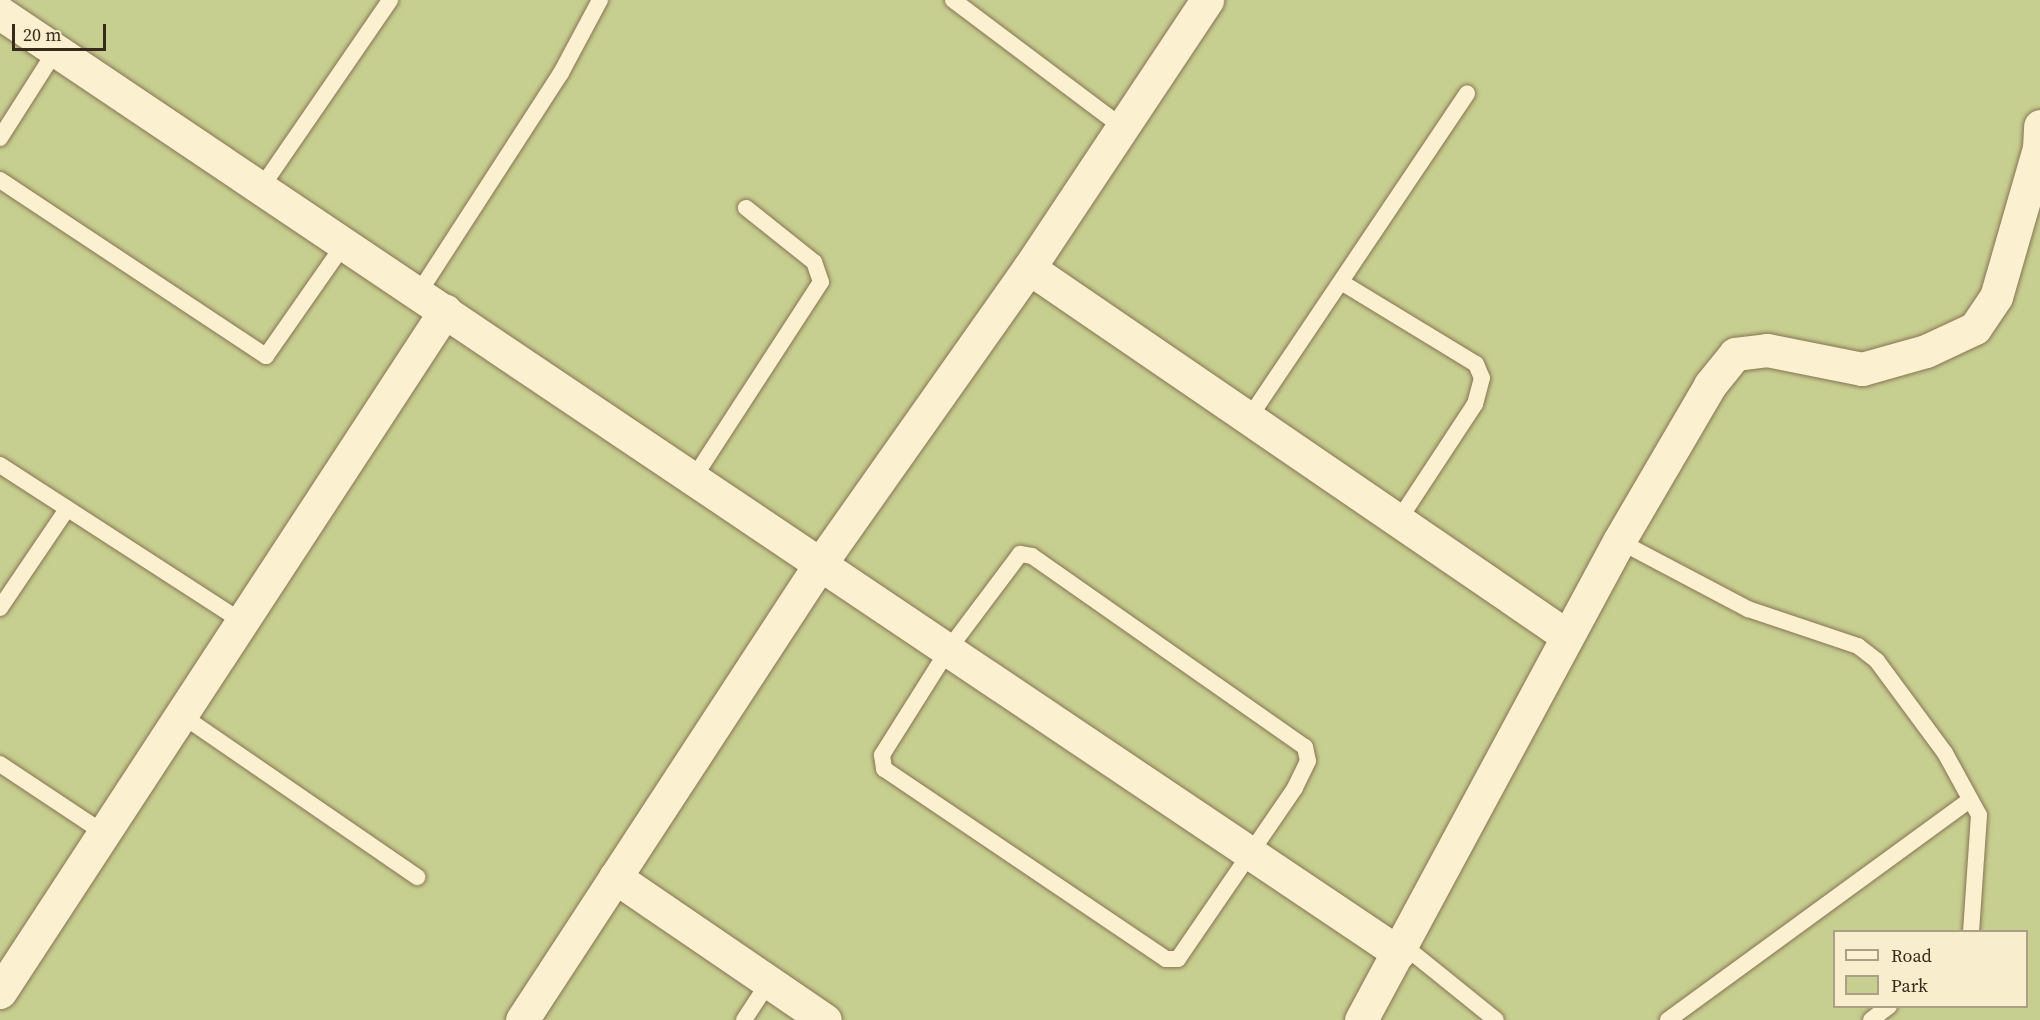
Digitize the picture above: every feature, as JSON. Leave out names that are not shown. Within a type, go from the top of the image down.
[{"type":"street","points":[[522,1020],[820,564],[1029,268],[1207,0]]},
{"type":"street","points":[[0,13],[1249,852],[1401,949]]},
{"type":"street","points":[[1361,1020],[1618,541],[1710,385],[1736,354],[1767,350],[1862,369],[1926,351],[1975,328],[1996,297],[2039,148],[2040,126]]},
{"type":"street","points":[[1029,268],[1567,636]]},
{"type":"street","points":[[0,992],[445,311]]},
{"type":"street","points":[[615,878],[825,1020]]},
{"type":"lane","points":[[261,188],[390,0]]},
{"type":"lane","points":[[418,294],[561,73],[600,0]]},
{"type":"lane","points":[[953,0],[1122,127]]},
{"type":"lane","points":[[0,138],[56,50]]},
{"type":"lane","points":[[1249,418],[1467,94]]},
{"type":"lane","points":[[0,180],[266,356],[344,244]]},
{"type":"lane","points":[[693,478],[821,282],[814,262],[746,208]]},
{"type":"lane","points":[[1341,282],[1476,364],[1482,378],[1475,404],[1398,521]]},
{"type":"lane","points":[[0,465],[241,621]]},
{"type":"lane","points":[[0,608],[68,508]]},
{"type":"lane","points":[[1618,541],[1748,609],[1858,646],[1877,661],[1904,698],[1978,815],[1971,930]]},
{"type":"lane","points":[[1032,556],[1305,747],[1308,761],[1295,788],[1249,852],[1187,953],[1166,959],[923,799],[884,769],[882,755],[948,650],[1011,560],[1032,556]]},
{"type":"lane","points":[[180,714],[417,877]]},
{"type":"lane","points":[[0,764],[104,833]]},
{"type":"lane","points":[[1668,1020],[1970,800]]},
{"type":"lane","points":[[1401,949],[1496,1020]]},
{"type":"lane","points":[[744,1020],[769,982]]},
{"type":"lane","points":[[1870,1020],[1887,1008]]},
{"type":"green space","points":[[0,0],[2040,0],[2040,1020],[0,1020]]}]
